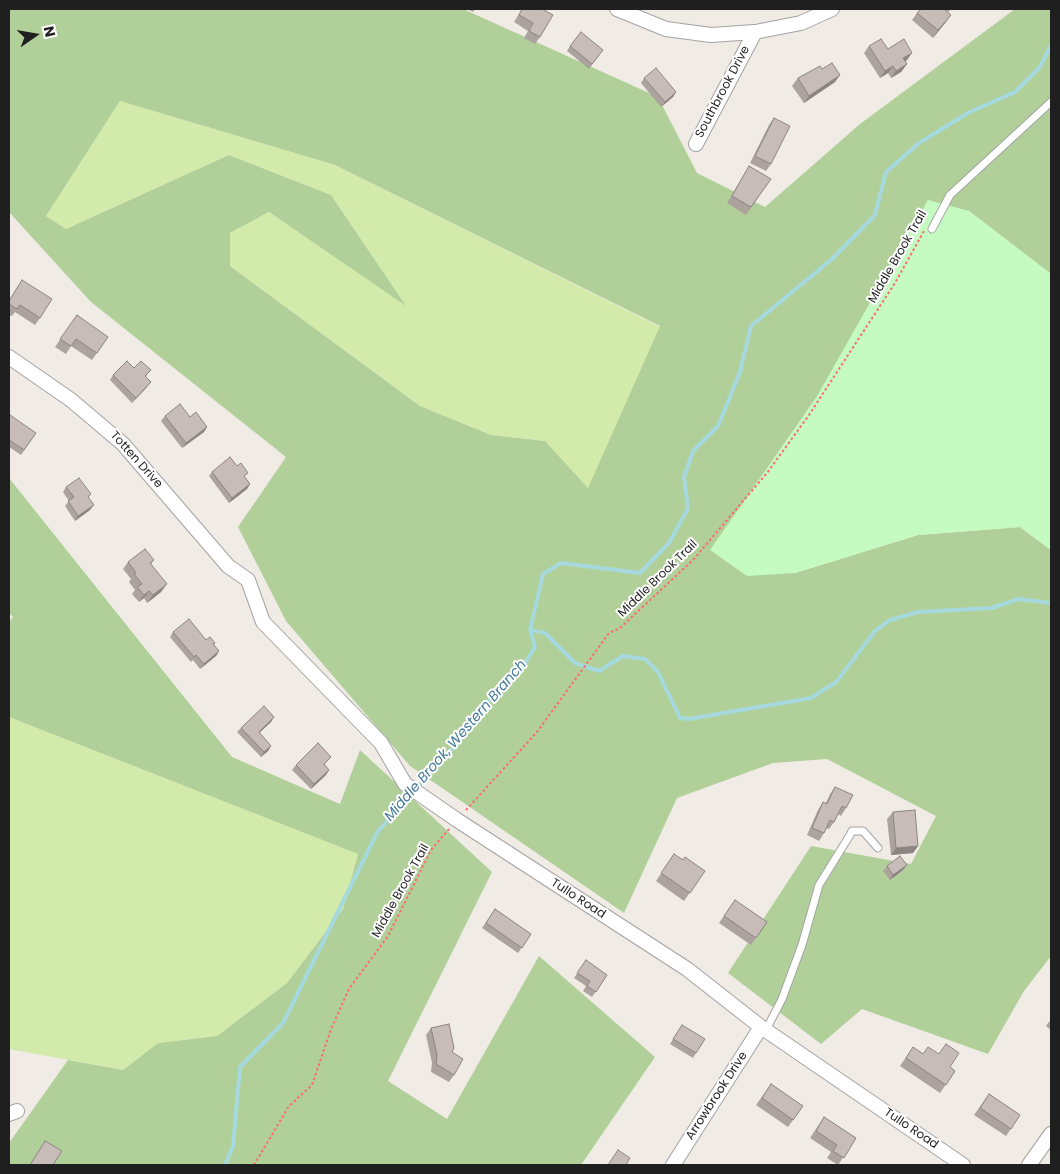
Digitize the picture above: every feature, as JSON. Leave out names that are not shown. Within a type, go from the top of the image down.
[{"type":"street","points":[[617,9],[666,29],[711,35],[755,32]]},
{"type":"street","name":"Southbrook Drive","points":[[696,144],[755,32],[801,23],[832,9]]},
{"type":"street","name":"Totten Drive","points":[[9,357],[71,400],[109,430],[228,566],[248,580]]},
{"type":"street","name":"Tullo Road","points":[[248,580],[263,622],[381,743],[405,784],[456,820],[687,969],[763,1028],[963,1165]]},
{"type":"street","name":"Arrowbrook Drive","points":[[673,1165],[763,1028]]},
{"type":"street","points":[[1029,1165],[1051,1134]]},
{"type":"lane","points":[[929,227],[950,195],[1051,102]]},
{"type":"lane","points":[[763,1028],[782,999],[802,945],[819,885],[852,831],[863,831],[878,848]]},
{"type":"path","name":"Middle Brook Trail","points":[[254,1165],[289,1106],[312,1085],[331,1029],[350,989],[388,936],[431,850],[537,732],[609,633],[620,628],[693,560],[766,473],[809,416],[929,227]]},
{"type":"green space","points":[[9,9],[463,9],[658,97],[697,173],[765,207],[860,124],[1015,9],[1051,9],[1051,274],[969,211],[816,398],[711,550],[795,573],[918,535],[1020,527],[1051,550],[1051,956],[1024,991],[988,1054],[862,1009],[821,1044],[728,973],[811,846],[911,864],[936,816],[827,759],[773,763],[677,798],[624,913],[410,766],[286,621],[238,527],[286,457],[91,302],[9,212]],"holes":[[[120,101],[335,165],[660,326],[588,488],[545,441],[491,435],[420,406],[230,266],[230,233],[269,212],[406,306],[331,195],[229,155],[66,229],[46,216]]]},
{"type":"green space","points":[[120,101],[335,165],[660,327],[588,489],[545,441],[491,435],[420,406],[230,266],[230,233],[269,212],[405,305],[331,195],[229,155],[66,229],[46,216]]},
{"type":"green space","points":[[928,200],[969,211],[1051,274],[1051,550],[1020,527],[918,535],[795,573],[747,576],[710,550],[816,398]]},
{"type":"green space","points":[[9,478],[232,757],[340,804],[360,750],[492,872],[388,1081],[447,1119],[539,956],[655,1057],[581,1165],[9,1165],[9,1143],[68,1060],[123,1070],[158,1043],[217,1036],[287,983],[343,909],[358,854],[9,717],[9,622],[13,617],[9,613]]},
{"type":"green space","points":[[9,717],[358,854],[343,909],[287,983],[217,1036],[158,1043],[123,1070],[9,1049]]},
{"type":"building","points":[[522,9],[542,9],[553,15],[540,37],[529,31],[533,23],[519,15]]},
{"type":"building","points":[[921,9],[944,9],[951,15],[938,30],[917,13]]},
{"type":"building","points":[[581,32],[603,50],[592,64],[570,46]]},
{"type":"building","points":[[881,39],[888,49],[904,39],[912,53],[903,58],[907,64],[896,71],[893,66],[885,71],[869,46]]},
{"type":"building","points":[[832,63],[840,75],[809,96],[798,78],[820,66],[822,69]]},
{"type":"building","points":[[656,68],[676,92],[665,102],[644,78]]},
{"type":"building","points":[[774,118],[790,126],[771,164],[755,156]]},
{"type":"building","points":[[749,166],[771,179],[751,207],[732,196]]},
{"type":"building","points":[[22,280],[52,299],[40,318],[20,305],[17,309],[9,304]]},
{"type":"building","points":[[77,315],[108,337],[97,353],[76,339],[71,346],[60,339]]},
{"type":"building","points":[[127,361],[134,368],[141,361],[151,370],[145,376],[151,382],[136,398],[113,375]]},
{"type":"building","points":[[180,404],[190,417],[196,412],[207,427],[186,443],[165,416]]},
{"type":"building","points":[[10,415],[36,433],[24,450],[9,440]]},
{"type":"building","points":[[230,457],[237,466],[241,463],[248,473],[244,476],[250,484],[232,498],[212,472]]},
{"type":"building","points":[[79,478],[91,494],[88,497],[94,505],[78,516],[68,501],[74,497],[66,487]]},
{"type":"building","points":[[145,549],[154,560],[150,563],[167,584],[153,595],[149,591],[144,595],[137,587],[142,584],[128,562]]},
{"type":"building","points":[[189,619],[206,640],[210,637],[219,651],[204,664],[196,655],[194,657],[173,632]]},
{"type":"building","points":[[264,706],[274,717],[259,732],[271,746],[264,752],[241,728]]},
{"type":"building","points":[[318,743],[331,757],[324,764],[329,770],[314,784],[296,765]]},
{"type":"building","points":[[835,787],[853,795],[846,808],[842,806],[834,822],[830,820],[824,833],[812,828],[823,802],[827,804]]},
{"type":"building","points":[[915,810],[918,846],[896,848],[893,812]]},
{"type":"building","points":[[674,854],[683,860],[685,857],[705,871],[690,893],[661,873]]},
{"type":"building","points":[[900,856],[907,865],[893,875],[887,866]]},
{"type":"building","points":[[735,900],[767,922],[756,938],[724,916]]},
{"type":"building","points":[[495,909],[531,934],[522,948],[486,923]]},
{"type":"building","points":[[586,960],[607,975],[596,992],[587,986],[590,981],[577,973]]},
{"type":"building","points":[[449,1024],[454,1048],[452,1052],[463,1059],[454,1075],[436,1064],[437,1055],[431,1028]]},
{"type":"building","points":[[682,1025],[705,1039],[696,1053],[673,1039]]},
{"type":"building","points":[[946,1044],[959,1053],[950,1067],[955,1071],[946,1085],[906,1058],[913,1047],[923,1054],[928,1047],[939,1054]]},
{"type":"building","points":[[771,1084],[803,1106],[793,1120],[762,1098]]},
{"type":"building","points":[[989,1094],[1020,1115],[1011,1129],[980,1108]]},
{"type":"building","points":[[824,1117],[856,1138],[844,1158],[833,1151],[837,1145],[816,1131]]},
{"type":"building","points":[[45,1141],[62,1151],[53,1165],[30,1165]]},
{"type":"building","points":[[618,1150],[630,1158],[626,1165],[608,1165]]},
{"type":"waterway","name":"Middle Brook, Western Branch","points":[[417,788],[462,738],[482,707],[520,671],[535,647],[530,630],[543,574],[561,563],[640,573],[669,543],[688,508],[684,477],[693,451],[718,426],[740,372],[751,326],[832,259],[875,215],[886,172],[919,143],[968,113],[1015,92],[1040,67],[1051,45]]},
{"type":"waterway","points":[[530,630],[545,633],[575,663],[599,671],[623,656],[645,659],[658,672],[680,718],[689,719],[811,698],[836,682],[875,631],[890,620],[918,612],[992,608],[1018,599],[1051,603]]},
{"type":"waterway","name":"Middle Brook, Western Branch","points":[[225,1165],[233,1146],[240,1067],[283,1023],[378,831],[412,794]]}]
